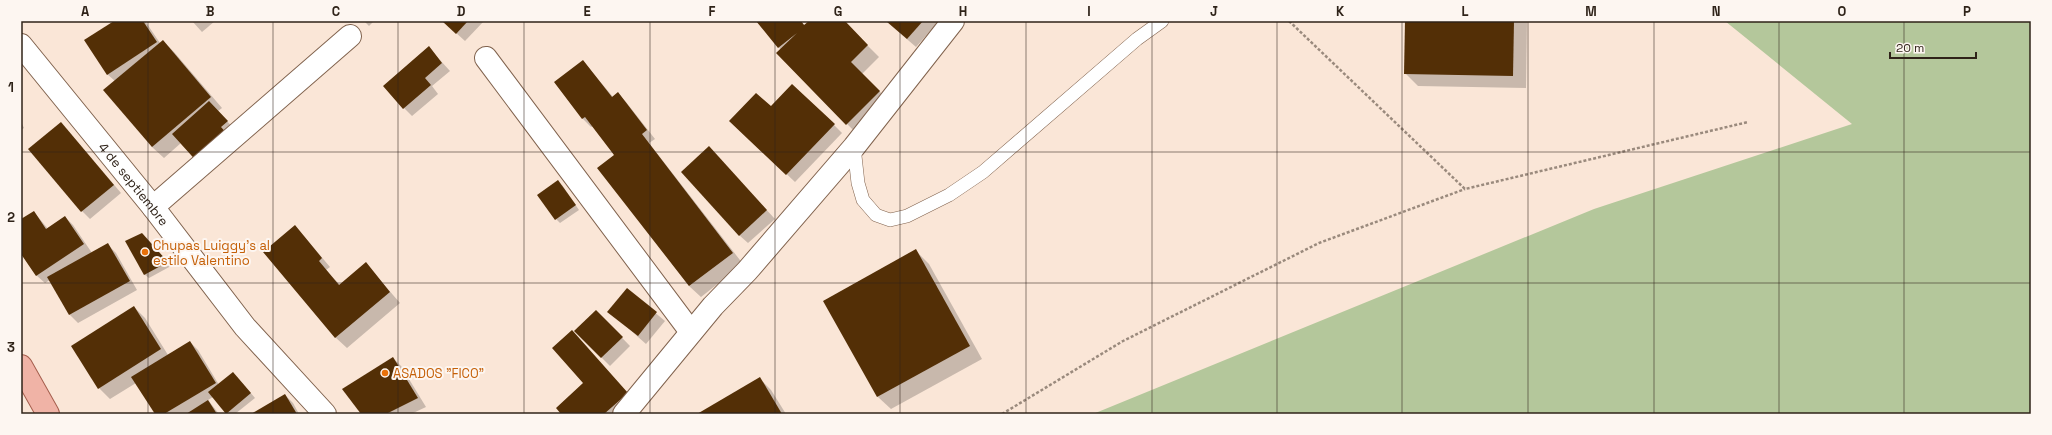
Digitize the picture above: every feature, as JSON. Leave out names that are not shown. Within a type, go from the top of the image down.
[{"type":"main road","points":[[21,366],[48,414]]},
{"type":"street","points":[[624,414],[713,306],[747,271],[854,147],[953,21]]},
{"type":"street","points":[[153,207],[350,36]]},
{"type":"street","name":"4 de septiembre","points":[[21,45],[153,207],[245,327],[325,414]]},
{"type":"street","points":[[486,58],[691,332]]},
{"type":"lane","points":[[854,147],[858,183],[863,200],[876,215],[890,220],[907,216],[949,195],[983,172],[1137,39],[1162,21]]},
{"type":"path","points":[[1289,21],[1465,189]]},
{"type":"path","points":[[1002,414],[1123,341],[1319,243],[1465,189],[1748,122]]},
{"type":"green space","points":[[1725,21],[2031,21],[2031,414],[1093,414],[1594,209],[1852,124]]},
{"type":"building","points":[[114,21],[143,21],[157,42],[107,75],[84,40]]},
{"type":"building","points":[[442,21],[468,21],[456,34]]},
{"type":"building","points":[[756,21],[801,21],[804,25],[809,21],[845,21],[868,45],[851,62],[880,91],[846,125],[776,53],[797,33],[778,48]]},
{"type":"building","points":[[886,21],[923,21],[907,39]]},
{"type":"building","points":[[1405,21],[1514,21],[1513,76],[1404,74]]},
{"type":"building","points":[[163,40],[211,97],[152,147],[103,90]]},
{"type":"building","points":[[429,46],[442,63],[425,78],[431,85],[403,109],[383,86]]},
{"type":"building","points":[[583,60],[612,97],[618,92],[647,130],[642,134],[733,253],[689,286],[597,168],[614,155],[585,117],[582,119],[554,82]]},
{"type":"building","points":[[792,84],[835,124],[786,175],[729,121],[756,93],[771,106]]},
{"type":"building","points":[[209,101],[228,121],[221,127],[230,137],[200,165],[172,134]]},
{"type":"building","points":[[61,122],[114,185],[81,212],[28,149]]},
{"type":"building","points":[[709,146],[767,210],[739,236],[681,172]]},
{"type":"building","points":[[558,180],[576,205],[555,220],[537,195]]},
{"type":"building","points":[[34,211],[46,229],[65,216],[84,244],[36,276],[21,254],[21,219]]},
{"type":"building","points":[[295,225],[322,258],[319,261],[339,285],[366,262],[390,292],[335,338],[263,252]]},
{"type":"building","name":"Chupas Luiggy's al estilo Valentino","points":[[142,233],[168,262],[144,275],[125,241]]},
{"type":"building","points":[[108,243],[130,281],[69,315],[47,277]]},
{"type":"building","points":[[916,249],[970,346],[877,397],[823,301]]},
{"type":"building","points":[[627,288],[657,312],[638,336],[607,312]]},
{"type":"building","points":[[134,306],[161,349],[98,389],[71,346]]},
{"type":"building","points":[[596,310],[623,337],[601,358],[574,331]]},
{"type":"building","points":[[572,330],[628,393],[604,414],[561,414],[556,408],[583,383],[552,348]]},
{"type":"building","points":[[190,341],[216,383],[164,414],[155,414],[131,377]]},
{"type":"building","name":"ASADOS \"FICO\"","points":[[393,357],[418,398],[386,414],[361,414],[342,389]]},
{"type":"building","points":[[233,372],[251,393],[226,414],[208,392]]},
{"type":"building","points":[[760,377],[782,414],[697,414]]},
{"type":"building","points":[[285,394],[297,414],[251,414]]},
{"type":"building","points":[[208,400],[217,414],[186,414]]},
{"type":"place","name":"Chupas Luiggy's al estilo Valentino","points":[[145,252]]},
{"type":"place","name":"ASADOS \"FICO\"","points":[[385,373]]}]
